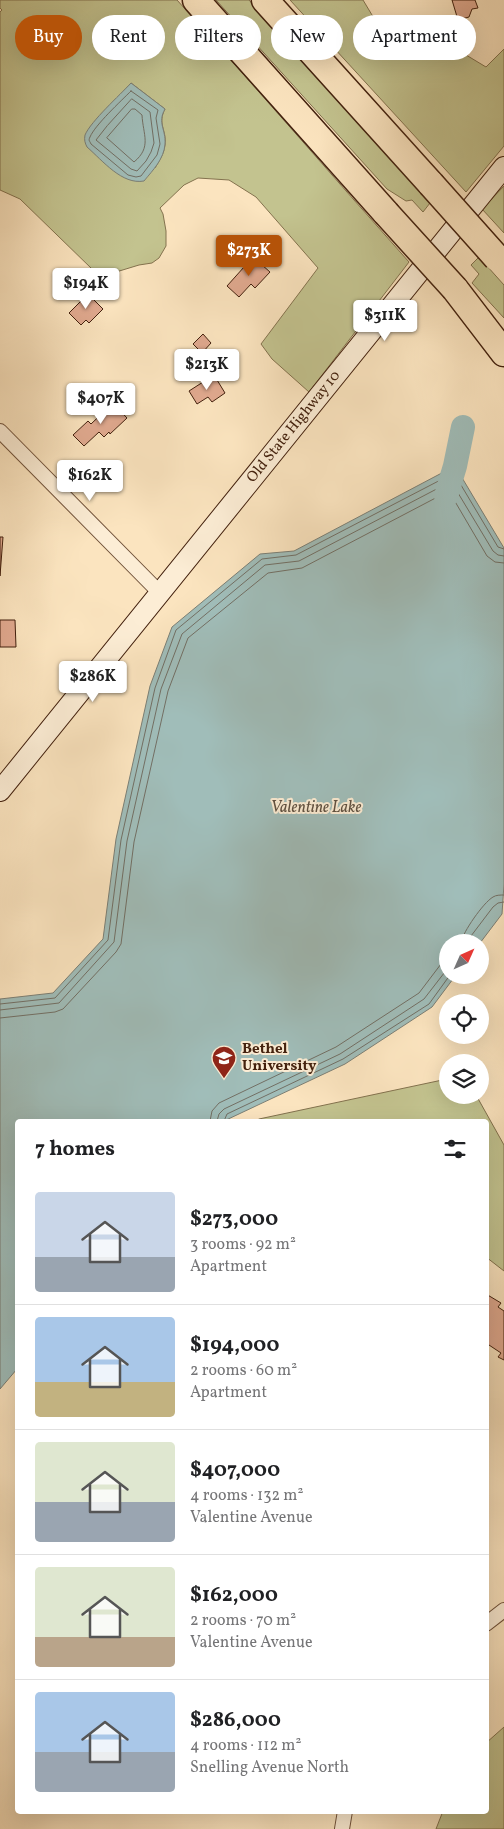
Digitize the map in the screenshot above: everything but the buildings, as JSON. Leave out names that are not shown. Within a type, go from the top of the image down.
[{"type":"highway","points":[[196,0],[460,295],[504,353]]},
{"type":"highway","points":[[265,0],[501,261]]},
{"type":"highway","points":[[460,295],[491,321],[504,335]]},
{"type":"street","name":"Old State Highway 10","points":[[0,791],[504,168]]},
{"type":"street","points":[[0,431],[160,593]]},
{"type":"street","points":[[489,1622],[504,1610]]},
{"type":"street","points":[[342,1829],[344,1814]]},
{"type":"green space","points":[[0,0],[177,0],[191,15],[175,15],[175,60],[231,60],[409,262],[309,392],[272,359],[261,344],[318,268],[256,197],[229,180],[198,178],[184,185],[160,208],[166,231],[166,246],[159,258],[152,263],[116,272],[92,269],[20,199],[0,190],[0,12],[2,10],[0,8]],"holes":[[[131,83],[165,109],[163,114],[164,148],[155,168],[86,134]]]},
{"type":"green space","points":[[216,0],[249,0],[271,25],[271,60],[302,60],[430,203],[423,212],[412,200],[406,201],[387,189],[261,50],[261,15],[230,15]]},
{"type":"green space","points":[[290,0],[363,0],[372,15],[353,15],[353,60],[474,60],[486,67],[504,49],[504,146],[466,192],[343,58],[343,15],[304,15]]},
{"type":"green space","points":[[504,186],[504,233],[482,209]]},
{"type":"green space","points":[[479,257],[504,285],[504,318],[472,283],[479,274],[471,265]]},
{"type":"green space","points":[[439,1081],[439,1104],[481,1104],[504,1145],[504,1271],[489,1259],[489,1119],[259,1119]]},
{"type":"green space","points":[[504,1727],[504,1829],[436,1829],[442,1814],[489,1814],[489,1740]]},
{"type":"water","points":[[131,83],[165,109],[162,118],[165,139],[163,155],[144,181],[128,179],[113,171],[87,147],[85,140],[88,129]]},
{"type":"water","name":"Valentine Lake","points":[[455,466],[504,548],[504,884],[502,914],[487,934],[439,934],[439,984],[449,984],[442,994],[439,994],[439,998],[432,1007],[345,1064],[228,1119],[15,1119],[15,1371],[0,1389],[0,999],[53,993],[103,939],[116,839],[150,686],[172,627],[260,554],[294,551]]},
{"type":"waterway","points":[[446,496],[455,466],[463,427]]},
{"type":"place","name":"Bethel University","points":[[224,1079]]}]
